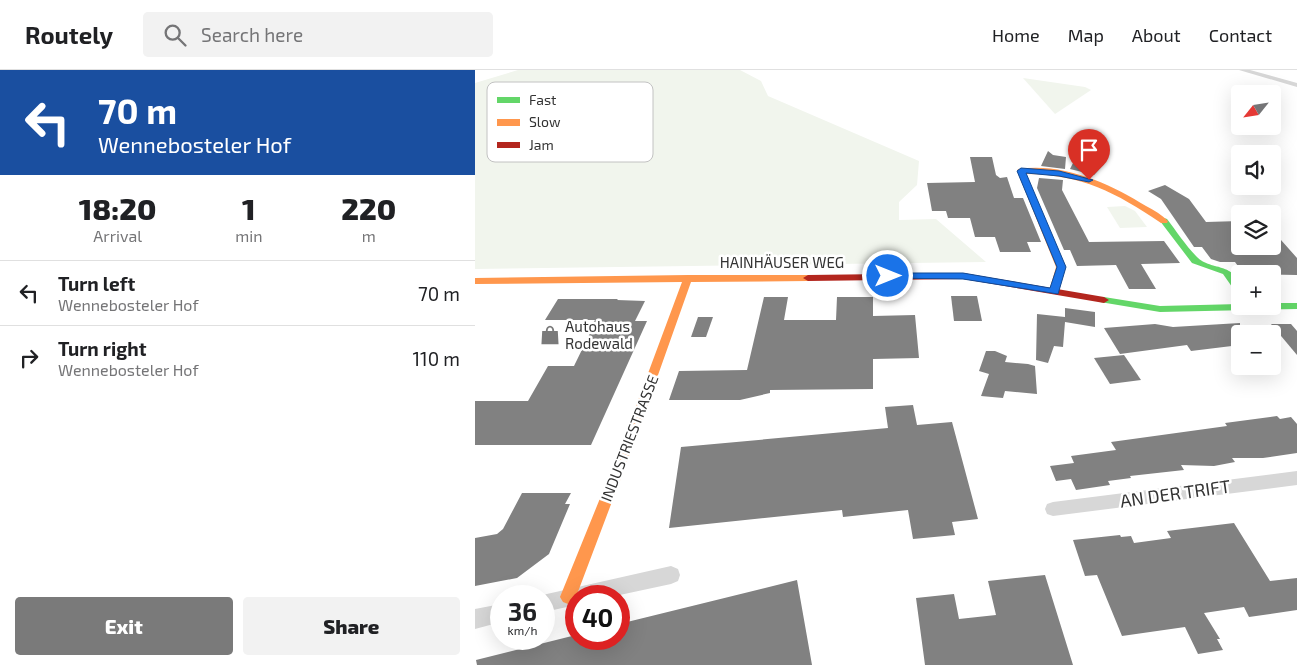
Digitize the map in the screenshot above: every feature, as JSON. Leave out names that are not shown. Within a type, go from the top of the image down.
[{"type":"street","points":[[1242,70],[1297,85]]},
{"type":"street","points":[[1054,291],[1061,267],[1021,171],[1059,173],[1089,180],[1138,203],[1164,221],[1195,261],[1226,272],[1231,279]]},
{"type":"street","name":"HAINHÄUSER WEG","points":[[475,280],[963,276],[1160,309],[1231,307]]},
{"type":"street","name":"INDUSTRIESTRASSE","points":[[573,585],[624,454],[688,278]]},
{"type":"street","name":"HAINHÄUSER WEG","points":[[1281,306],[1297,306]]},
{"type":"street","name":"AN DER TRIFT","points":[[1053,509],[1297,478]]},
{"type":"street","points":[[626,585],[671,575]]},
{"type":"street","points":[[475,620],[490,616]]},
{"type":"shaded area","points":[[518,70],[740,70],[761,81],[768,96],[919,161],[917,185],[899,202],[899,220],[936,219],[986,262],[475,269],[475,83]]},
{"type":"shaded area","points":[[1023,78],[1085,87],[1091,90],[1055,114]]},
{"type":"shaded area","points":[[1125,206],[1135,211],[1147,227],[1120,228],[1107,207]]},
{"type":"building","points":[[1048,151],[1053,155],[1066,157],[1065,169],[1041,166]]},
{"type":"building","points":[[970,157],[992,157],[996,175],[1000,178],[1007,177],[1014,198],[1023,198],[1041,242],[1027,242],[1031,252],[1000,252],[995,237],[975,237],[970,218],[948,218],[946,211],[932,211],[927,183],[975,182]]},
{"type":"building","points":[[1076,157],[1104,164],[1094,175],[1070,169]]},
{"type":"building","points":[[1039,178],[1063,180],[1062,190],[1089,242],[1164,241],[1180,263],[1141,264],[1156,289],[1129,289],[1116,265],[1077,266],[1070,250],[1064,250],[1037,188]]},
{"type":"building","points":[[1165,185],[1189,199],[1206,222],[1231,221],[1231,255],[1281,255],[1281,240],[1297,258],[1297,275],[1281,275],[1281,265],[1237,265],[1235,262],[1220,262],[1211,259],[1202,247],[1194,247],[1161,199],[1148,191]]},
{"type":"building","points":[[951,296],[977,296],[982,321],[954,321]]},
{"type":"building","points":[[764,297],[788,297],[784,320],[836,320],[837,297],[873,297],[873,316],[915,315],[919,358],[873,359],[873,389],[770,390],[770,393],[740,400],[669,400],[679,371],[747,370]]},
{"type":"building","points":[[558,299],[645,301],[635,321],[647,321],[591,445],[475,445],[475,401],[528,401],[548,366],[574,366],[595,320],[545,320]]},
{"type":"building","points":[[1065,308],[1095,312],[1095,327],[1065,322],[1063,347],[1054,346],[1048,363],[1036,360],[1037,314],[1065,317]]},
{"type":"building","points":[[698,317],[713,317],[706,337],[691,337]]},
{"type":"building","points":[[1240,323],[1240,325],[1231,325],[1231,346],[1191,351],[1187,345],[1120,354],[1104,328],[1155,324],[1173,327]]},
{"type":"building","points":[[1291,324],[1297,331],[1297,355],[1281,336],[1281,325],[1272,325]]},
{"type":"building","points":[[986,351],[995,351],[1007,356],[1005,362],[1035,366],[1037,394],[1005,391],[1003,398],[981,396],[989,374],[979,371]]},
{"type":"building","points":[[1124,355],[1141,380],[1110,384],[1094,358]]},
{"type":"building","points":[[913,405],[917,425],[952,422],[978,519],[952,522],[955,535],[913,539],[908,510],[843,517],[842,510],[669,528],[681,447],[888,428],[885,407]]},
{"type":"building","points":[[1277,416],[1280,419],[1291,417],[1297,424],[1297,453],[1263,458],[1232,458],[1235,462],[1214,466],[1181,465],[1184,470],[1130,476],[1131,478],[1108,481],[1110,485],[1076,490],[1071,479],[1056,481],[1050,466],[1074,463],[1071,456],[1116,450],[1111,442],[1227,426],[1225,423]]},
{"type":"building","points":[[522,493],[571,493],[565,504],[570,504],[549,554],[517,578],[475,586],[475,538],[497,534],[503,529]]},
{"type":"building","points":[[1234,523],[1270,581],[1297,578],[1297,610],[1249,617],[1244,607],[1204,613],[1220,639],[1217,639],[1223,650],[1198,654],[1185,627],[1122,636],[1097,575],[1085,576],[1073,540],[1120,535],[1121,537],[1131,536],[1134,543],[1171,538],[1167,531]]},
{"type":"building","points":[[1045,575],[1073,665],[925,665],[916,598],[954,594],[959,619],[996,615],[988,581]]},
{"type":"building","points":[[797,580],[812,665],[477,665],[476,660],[516,650],[555,650],[555,640],[565,638],[565,650],[630,650],[630,621]]},
{"type":"traffic: fast","points":[[1164,221],[1195,261],[1226,272],[1231,279]]},
{"type":"traffic: fast","points":[[1104,300],[1160,309],[1297,306]]},
{"type":"traffic: slow","points":[[1054,291],[1061,267],[1021,171],[1059,173],[1087,180],[1114,191],[1164,221]]},
{"type":"traffic: slow","points":[[573,585],[624,454],[688,278]]},
{"type":"traffic: slow","points":[[475,281],[808,278]]},
{"type":"traffic: jam","points":[[808,278],[963,276],[1104,300]]},
{"type":"place","name":"Autohaus Rodewald","points":[[550,335]]},
{"type":"route","points":[[888,276],[963,276],[1054,291],[1061,267],[1021,171],[1059,173],[1089,180]]}]
